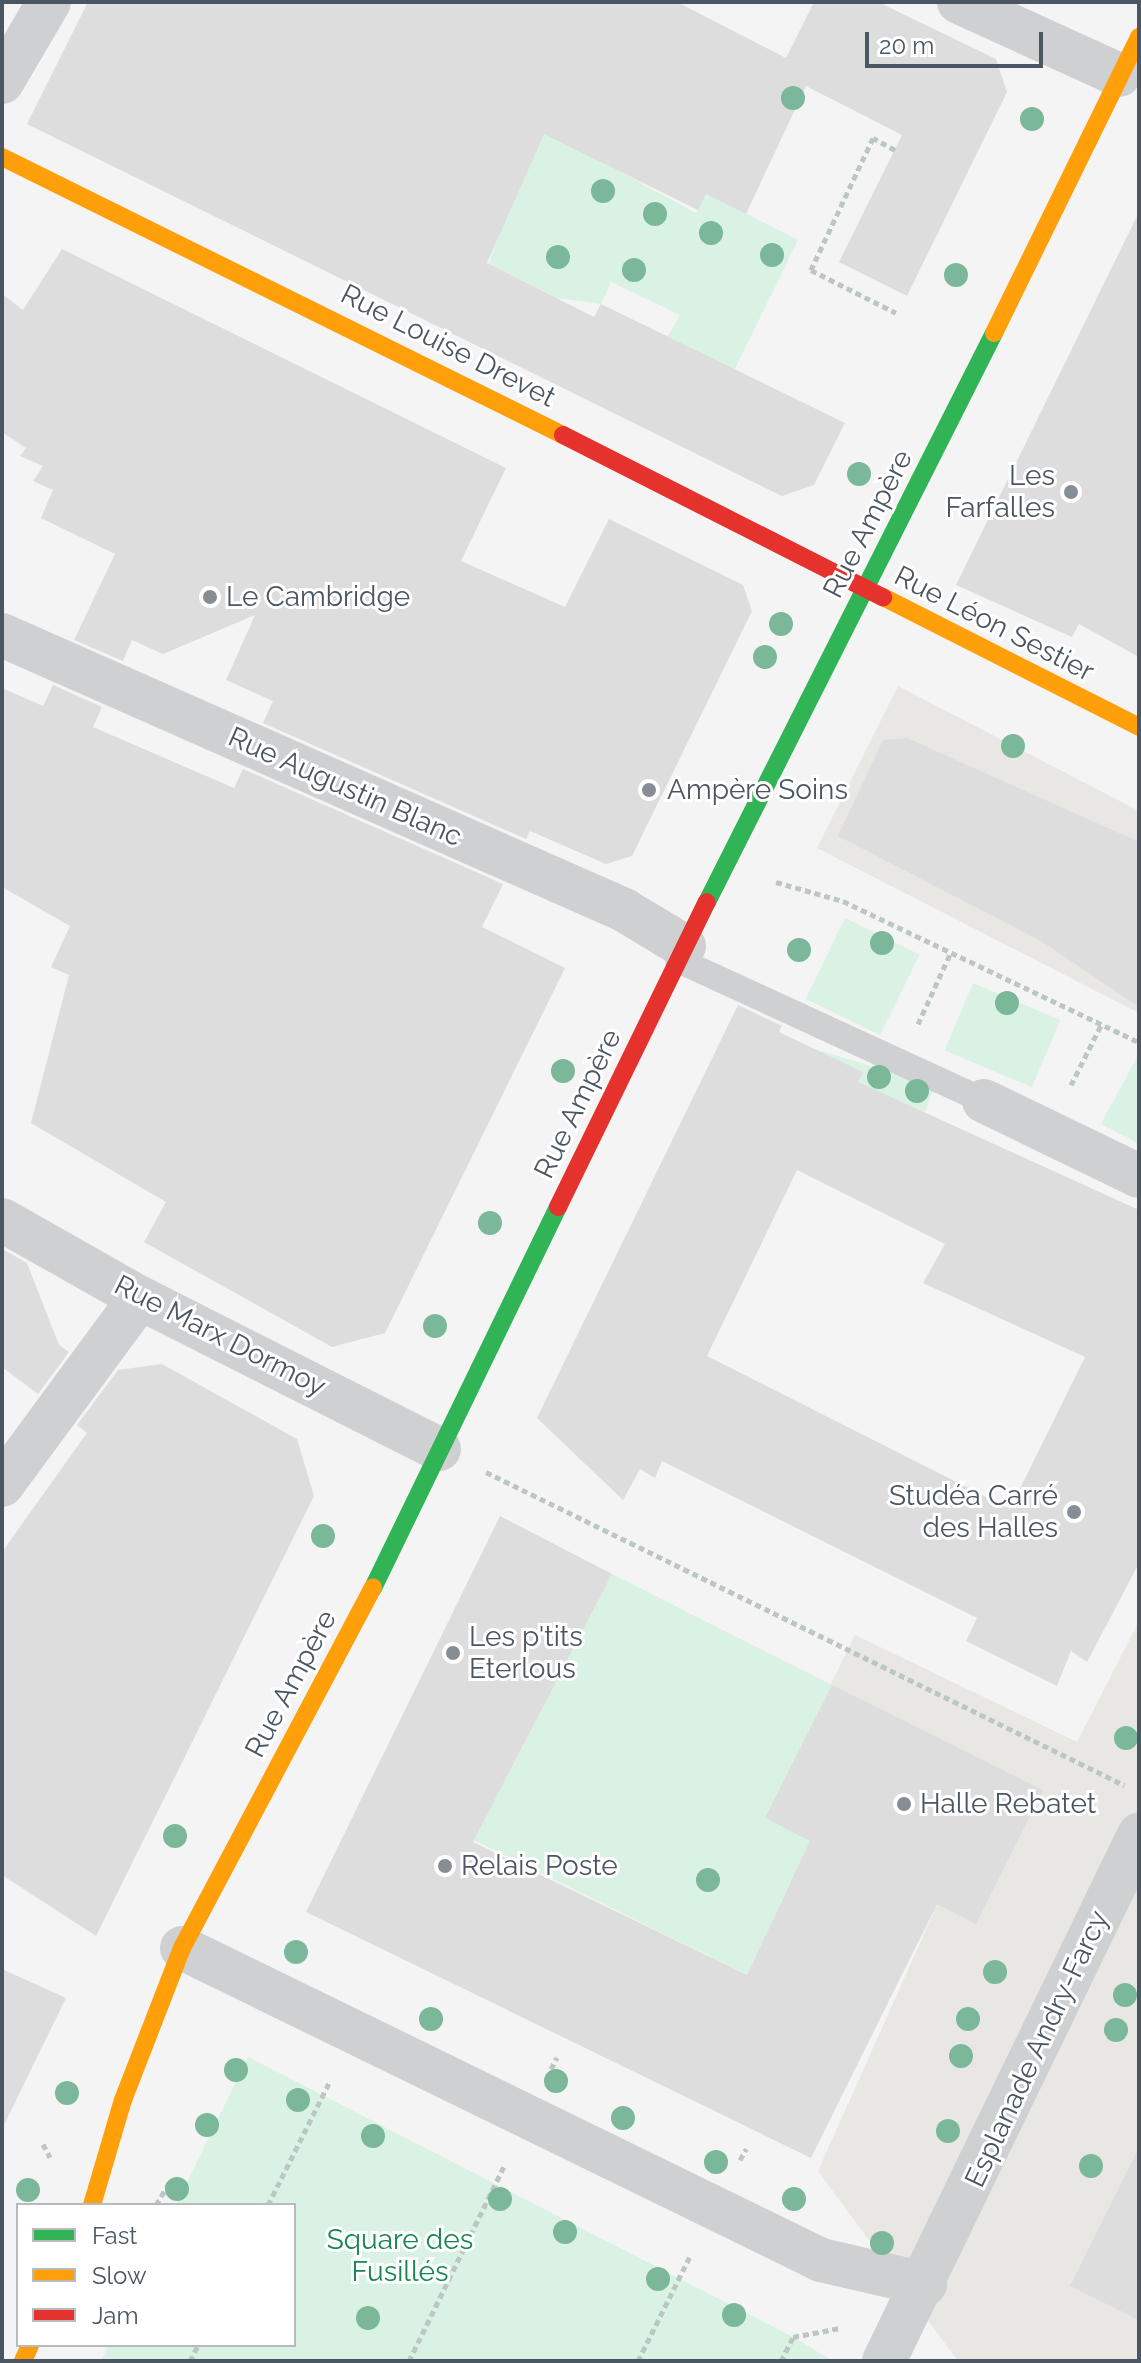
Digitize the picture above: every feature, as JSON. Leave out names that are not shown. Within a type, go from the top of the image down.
[{"type":"street","points":[[2,82],[49,2]]},
{"type":"street","points":[[959,2],[1119,75]]},
{"type":"street","name":"Rue Ampère","points":[[93,2203],[123,2100],[182,1948],[387,1561],[681,953],[866,591],[1139,37]]},
{"type":"street","name":"Rue Louise Drevet","points":[[2,157],[406,355],[866,591]]},
{"type":"street","name":"Rue Léon Sestier","points":[[866,591],[1139,727]]},
{"type":"street","name":"Rue Augustin Blanc","points":[[2,635],[624,910],[681,953]]},
{"type":"street","points":[[984,1101],[1050,1129],[1139,1176]]},
{"type":"street","name":"Rue Marx Dormoy","points":[[2,1220],[140,1298],[439,1449]]},
{"type":"street","points":[[2,1485],[140,1298]]},
{"type":"street","name":"Esplanade Andry-Farcy","points":[[925,2284],[1139,1835]]},
{"type":"street","points":[[182,1948],[821,2260],[925,2284],[884,2361]]},
{"type":"lane","points":[[681,953],[984,1101]]},
{"type":"path","points":[[895,150],[873,138],[811,270],[896,313]]},
{"type":"path","points":[[724,868],[843,901],[1139,1042]]},
{"type":"path","points":[[901,1062],[951,952]]},
{"type":"path","points":[[1050,1129],[1101,1025]]},
{"type":"path","points":[[439,1449],[1139,1793]]},
{"type":"path","points":[[269,2203],[354,2033]]},
{"type":"path","points":[[409,2361],[557,2057]]},
{"type":"path","points":[[43,2144],[52,2160]]},
{"type":"path","points":[[157,2203],[171,2180]]},
{"type":"path","points":[[781,2361],[793,2337],[848,2327]]},
{"type":"shaded area","points":[[898,686],[1139,811],[1139,1013],[817,848]]},
{"type":"shaded area","points":[[1139,1621],[1139,2361],[958,2361],[818,2171],[937,1905],[765,1818],[855,1635],[1077,1742]]},
{"type":"green space","points":[[517,116],[696,213],[706,193],[798,240],[735,369],[667,337],[680,315],[611,282],[601,304],[557,298],[489,264],[500,232]]},
{"type":"green space","points":[[845,918],[920,954],[880,1035],[806,999]]},
{"type":"green space","points":[[973,983],[1060,1020],[1032,1087],[944,1050]]},
{"type":"green space","points":[[811,1048],[935,1085],[925,1112],[855,1087],[862,1071]]},
{"type":"green space","points":[[1139,1058],[1139,1144],[1101,1124]]},
{"type":"green space","points":[[612,1574],[832,1685],[765,1818],[937,1905],[918,1943],[790,1883],[747,1975],[474,1840]]},
{"type":"green space","name":"Square des Fusillés","points":[[248,2057],[793,2337],[833,2361],[101,2361],[108,2347],[296,2347],[296,2203],[177,2203]]},
{"type":"building","points":[[88,2],[677,2],[786,58],[814,2],[878,2],[996,59],[1007,92],[907,296],[839,262],[902,135],[806,86],[746,214],[706,194],[698,210],[544,134],[487,263],[594,317],[601,304],[845,423],[814,485],[782,496],[27,124]]},
{"type":"building","name":"Les Farfalles","points":[[1139,212],[1139,657],[1079,624],[1072,637],[956,585]]},
{"type":"building","points":[[62,249],[506,468],[461,561],[565,607],[609,519],[743,585],[752,611],[632,856],[606,864],[530,831],[526,839],[263,723],[273,701],[226,680],[255,615],[163,654],[132,640],[123,661],[74,640],[115,554],[41,518],[53,490],[33,481],[43,466],[20,456],[26,448],[2,432],[2,294],[23,310]]},
{"type":"building","points":[[53,685],[102,707],[93,727],[234,788],[243,769],[503,884],[482,927],[565,968],[385,1333],[332,1347],[144,1242],[166,1202],[31,1123],[69,975],[51,967],[70,926],[2,887],[2,688],[43,706]]},
{"type":"building","points":[[907,738],[1139,842],[1139,1007],[1041,941],[838,836],[883,740]]},
{"type":"building","points":[[738,1005],[782,1026],[779,1032],[863,1072],[858,1082],[1139,1210],[1139,1563],[1087,1662],[1071,1651],[1057,1686],[966,1641],[977,1618],[662,1461],[655,1478],[640,1469],[623,1500],[537,1418]],"holes":[[[797,1170],[945,1244],[923,1283],[1085,1357],[1010,1509],[707,1356]]]},
{"type":"building","points":[[2,1249],[27,1263],[59,1345],[69,1352],[38,1394],[2,1367]]},
{"type":"building","points":[[162,1364],[297,1439],[314,1496],[96,1936],[2,1875],[2,1552],[87,1433],[77,1425],[118,1370]]},
{"type":"building","points":[[500,1516],[612,1574],[473,1842],[747,1975],[810,1841],[765,1818],[832,1685],[1043,1790],[976,1924],[937,1904],[811,2158],[306,1912]]},
{"type":"building","points":[[2,1969],[66,1998],[2,2129]]},
{"type":"building","points":[[1139,2147],[1139,2320],[1070,2286]]},
{"type":"traffic: fast","points":[[707,902],[994,333]]},
{"type":"traffic: fast","points":[[373,1588],[558,1207]]},
{"type":"traffic: slow","points":[[994,333],[1139,37]]},
{"type":"traffic: slow","points":[[2,157],[563,435]]},
{"type":"traffic: slow","points":[[883,597],[1139,727]]},
{"type":"traffic: slow","points":[[93,2203],[123,2100],[182,1948],[373,1588]]},
{"type":"traffic: slow","points":[[23,2361],[29,2347]]},
{"type":"traffic: jam","points":[[563,435],[883,597]]},
{"type":"traffic: jam","points":[[558,1207],[707,902]]},
{"type":"place","name":"Les Farfalles","points":[[1071,492]]},
{"type":"place","name":"Le Cambridge","points":[[210,597]]},
{"type":"place","name":"Ampère Soins","points":[[649,790]]},
{"type":"place","name":"Studéa Carré des Halles","points":[[1074,1512]]},
{"type":"place","name":"Les p'tits Eterlous","points":[[453,1653]]},
{"type":"place","name":"Halle Rebatet","points":[[904,1804]]},
{"type":"place","name":"Relais Poste","points":[[445,1866]]}]
